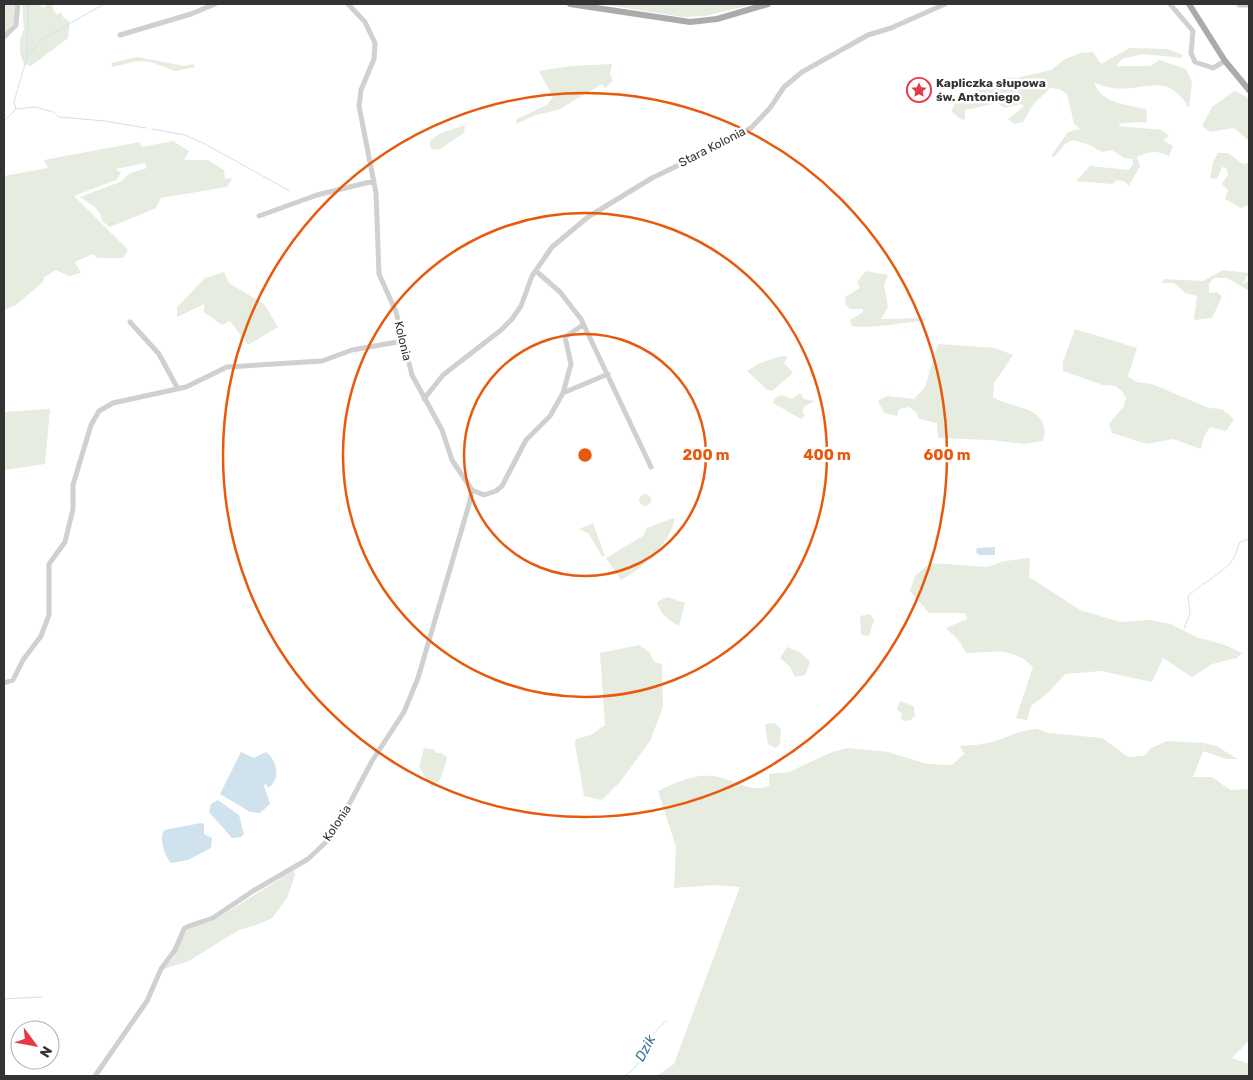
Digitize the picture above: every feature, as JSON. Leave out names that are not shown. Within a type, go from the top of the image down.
[{"type":"main road","points":[[570,4],[690,22],[717,19],[768,4]]},
{"type":"main road","points":[[1189,4],[1225,61],[1249,90]]},
{"type":"street","points":[[4,37],[16,25],[18,4]]},
{"type":"street","points":[[120,35],[191,14],[215,4]]},
{"type":"street","name":"Kolonia","points":[[348,4],[365,22],[375,43],[374,59],[362,90],[359,106],[374,181],[379,240],[379,274],[396,312],[412,374],[442,430],[452,460],[472,490],[484,496],[502,486],[526,440],[550,416],[563,393]]},
{"type":"street","name":"Stara Kolonia","points":[[424,398],[448,372],[512,319],[521,306],[529,282],[552,247],[588,217],[652,178],[751,128],[762,118],[790,80],[852,43],[945,4]]},
{"type":"street","points":[[1170,4],[1192,31],[1191,53],[1195,62],[1213,68],[1225,61]]},
{"type":"street","points":[[1239,5],[1249,6]]},
{"type":"street","points":[[259,216],[317,195],[374,181]]},
{"type":"street","points":[[536,271],[560,292],[582,320],[651,467]]},
{"type":"street","points":[[130,322],[159,354],[178,389]]},
{"type":"street","points":[[563,393],[571,364],[565,336],[583,325]]},
{"type":"street","points":[[4,683],[13,680],[23,660],[40,636],[49,615],[50,564],[65,542],[73,509],[73,485],[94,416],[104,406],[178,389],[227,366],[322,361],[352,350],[403,341]]},
{"type":"street","points":[[563,393],[608,374]]},
{"type":"street","name":"Kolonia","points":[[95,1076],[147,1001],[161,969],[175,950],[184,929],[213,918],[308,859],[325,843],[344,814],[372,761],[404,712],[418,678],[472,490]]},
{"type":"shaded area","points":[[4,4],[16,4],[15,21],[4,35]]},
{"type":"shaded area","points":[[22,4],[39,4],[43,8],[48,4],[54,4],[52,7],[57,15],[61,12],[63,17],[70,22],[68,38],[31,66],[24,64],[20,53],[20,40],[24,29]]},
{"type":"shaded area","points":[[601,4],[755,4],[705,16],[683,17]]},
{"type":"shaded area","points":[[1130,48],[1167,49],[1183,55],[1182,58],[1143,54],[1122,59],[1116,66],[1150,66],[1160,60],[1186,69],[1192,82],[1189,108],[1181,96],[1164,86],[1113,88],[1094,83],[1097,90],[1109,99],[1146,109],[1147,122],[1122,123],[1118,126],[1162,130],[1169,136],[1163,140],[1173,146],[1169,156],[1153,152],[1137,157],[1140,166],[1129,186],[1125,182],[1118,180],[1112,184],[1076,181],[1090,166],[1129,170],[1133,164],[1133,159],[1124,158],[1112,150],[1102,152],[1090,145],[1073,140],[1065,144],[1054,157],[1051,156],[1068,132],[1080,129],[1074,124],[1067,94],[1060,89],[1050,88],[1032,106],[1023,122],[1014,124],[1008,119],[1024,106],[1021,104],[1005,108],[997,103],[965,110],[965,119],[962,120],[951,111],[955,104],[967,99],[982,83],[993,89],[1003,77],[1017,78],[1051,70],[1065,59],[1080,53],[1093,52],[1101,64]]},
{"type":"shaded area","points":[[137,57],[184,66],[193,64],[195,67],[175,71],[151,62],[137,61],[112,67],[111,63]]},
{"type":"shaded area","points":[[612,64],[610,73],[613,81],[605,88],[602,84],[558,110],[536,115],[516,124],[517,119],[547,105],[553,97],[539,71],[571,66]]},
{"type":"shaded area","points":[[1234,91],[1249,98],[1249,141],[1234,128],[1210,132],[1202,126],[1212,107]]},
{"type":"shaded area","points":[[465,125],[464,133],[440,149],[433,150],[430,146],[430,141],[439,134]]},
{"type":"shaded area","points":[[173,141],[189,151],[184,160],[208,160],[224,170],[225,179],[232,178],[227,187],[161,198],[156,208],[110,227],[102,221],[100,213],[91,204],[80,197],[120,182],[130,173],[147,168],[145,163],[116,169],[121,173],[116,180],[74,196],[128,250],[123,258],[98,258],[92,254],[75,262],[81,273],[69,276],[56,270],[44,277],[43,282],[16,305],[4,310],[4,176],[48,168],[44,160],[140,142],[141,147]]},
{"type":"shaded area","points":[[1218,153],[1228,153],[1243,164],[1249,163],[1249,205],[1241,208],[1225,199],[1228,190],[1222,184],[1228,174],[1226,168],[1222,167],[1217,179],[1210,178],[1213,162]]},
{"type":"shaded area","points":[[1223,270],[1249,273],[1242,284],[1249,281],[1249,291],[1227,278],[1214,278],[1209,284],[1209,293],[1217,292],[1222,297],[1212,318],[1194,320],[1197,296],[1185,293],[1174,283],[1162,283],[1163,279],[1203,281]]},
{"type":"shaded area","points":[[866,271],[888,275],[884,285],[888,307],[881,319],[926,318],[924,321],[879,326],[852,326],[850,320],[863,312],[863,309],[850,309],[846,305],[845,297],[860,288],[857,282]]},
{"type":"shaded area","points":[[224,272],[229,283],[264,304],[278,327],[248,345],[230,321],[222,325],[204,312],[204,304],[177,317],[177,307],[205,278]]},
{"type":"shaded area","points":[[1075,329],[1137,348],[1128,376],[1136,382],[1152,384],[1209,408],[1222,409],[1234,419],[1226,431],[1210,427],[1204,436],[1201,449],[1173,439],[1147,444],[1112,433],[1109,424],[1124,406],[1126,398],[1122,391],[1115,386],[1103,385],[1063,371],[1063,362]]},
{"type":"shaded area","points":[[938,344],[995,348],[1013,355],[994,383],[993,397],[1029,410],[1036,415],[1042,421],[1044,429],[1043,441],[1024,444],[991,440],[938,438],[937,423],[919,419],[916,412],[909,407],[899,409],[897,416],[884,413],[878,401],[887,396],[914,399],[925,387]]},
{"type":"shaded area","points":[[782,356],[788,357],[784,363],[793,373],[772,391],[766,389],[747,371],[760,363]]},
{"type":"shaded area","points":[[800,393],[804,399],[815,401],[805,406],[802,410],[805,416],[801,419],[773,403],[775,398],[780,396],[791,399]]},
{"type":"shaded area","points":[[50,409],[45,464],[4,470],[4,412]]},
{"type":"shaded area","points":[[643,494],[647,494],[651,500],[647,506],[643,506],[639,502],[639,498]]},
{"type":"shaded area","points":[[673,518],[675,519],[672,529],[661,547],[639,569],[621,580],[606,558],[643,536],[647,528]]},
{"type":"shaded area","points":[[593,523],[605,556],[602,556],[588,533],[579,529]]},
{"type":"shaded area","points":[[1030,558],[1029,577],[1080,610],[1120,622],[1150,620],[1171,624],[1196,637],[1225,645],[1242,653],[1237,658],[1212,664],[1192,677],[1163,658],[1152,682],[1101,671],[1065,674],[1049,692],[1031,706],[1027,720],[1016,718],[1033,667],[1025,660],[1009,653],[993,651],[966,653],[959,641],[946,628],[967,619],[965,613],[929,613],[910,591],[915,576],[930,563],[987,567],[1005,561]]},
{"type":"shaded area","points":[[667,597],[685,603],[679,626],[660,610],[657,602]]},
{"type":"shaded area","points":[[870,614],[874,620],[869,636],[861,635],[860,616]]},
{"type":"shaded area","points":[[639,645],[650,653],[654,662],[662,664],[663,707],[650,741],[620,782],[602,800],[584,796],[575,744],[576,739],[591,735],[605,725],[600,653]]},
{"type":"shaded area","points":[[787,647],[800,652],[810,662],[805,675],[795,677],[790,667],[780,658]]},
{"type":"shaded area","points":[[900,701],[914,706],[915,715],[911,720],[904,721],[901,718],[902,713],[897,710]]},
{"type":"shaded area","points":[[775,723],[781,730],[780,744],[775,748],[768,744],[765,724]]},
{"type":"shaded area","points":[[1037,729],[1048,733],[1102,738],[1128,757],[1144,756],[1151,748],[1167,741],[1204,743],[1216,746],[1238,759],[1226,759],[1203,751],[1193,777],[1212,777],[1230,790],[1249,789],[1249,1041],[1232,1058],[1249,1064],[1249,1076],[657,1076],[674,1064],[740,887],[715,885],[674,888],[676,847],[658,791],[685,779],[699,776],[720,777],[748,787],[762,788],[769,786],[769,774],[789,772],[832,752],[848,748],[888,752],[927,764],[952,765],[964,754],[960,746],[978,745],[1020,732]]},
{"type":"shaded area","points":[[424,748],[433,749],[436,753],[441,753],[447,757],[444,770],[432,788],[419,767]]},
{"type":"shaded area","points":[[294,870],[295,875],[287,898],[272,918],[239,930],[187,962],[163,969],[174,957],[183,935],[190,928],[213,921]]},
{"type":"water","points":[[995,547],[995,555],[979,555],[976,552],[977,548]]},
{"type":"water","points":[[241,752],[254,758],[266,752],[275,765],[275,780],[268,788],[266,784],[264,785],[270,804],[260,813],[250,812],[220,794]]},
{"type":"water","points":[[218,800],[239,815],[244,834],[241,837],[232,838],[209,812],[211,804]]},
{"type":"water","points":[[204,824],[204,834],[212,838],[211,848],[188,860],[171,863],[163,847],[162,838],[164,830]]},
{"type":"waterway","points":[[4,121],[16,109],[14,102],[27,57],[28,4]]},
{"type":"waterway","points":[[27,57],[41,40],[104,4]]},
{"type":"waterway","points":[[16,109],[35,107],[53,112],[59,117],[105,121],[146,128]]},
{"type":"waterway","points":[[152,129],[185,135],[290,191]]},
{"type":"waterway","points":[[1184,629],[1190,614],[1188,596],[1226,567],[1235,555],[1240,542],[1249,539]]},
{"type":"waterway","points":[[4,999],[42,997]]},
{"type":"waterway","name":"Dzik","points":[[624,1076],[632,1071],[642,1057],[654,1033],[667,1021]]},
{"type":"place","name":"Kapliczka słupowa św. Antoniego","points":[[919,90]]}]
